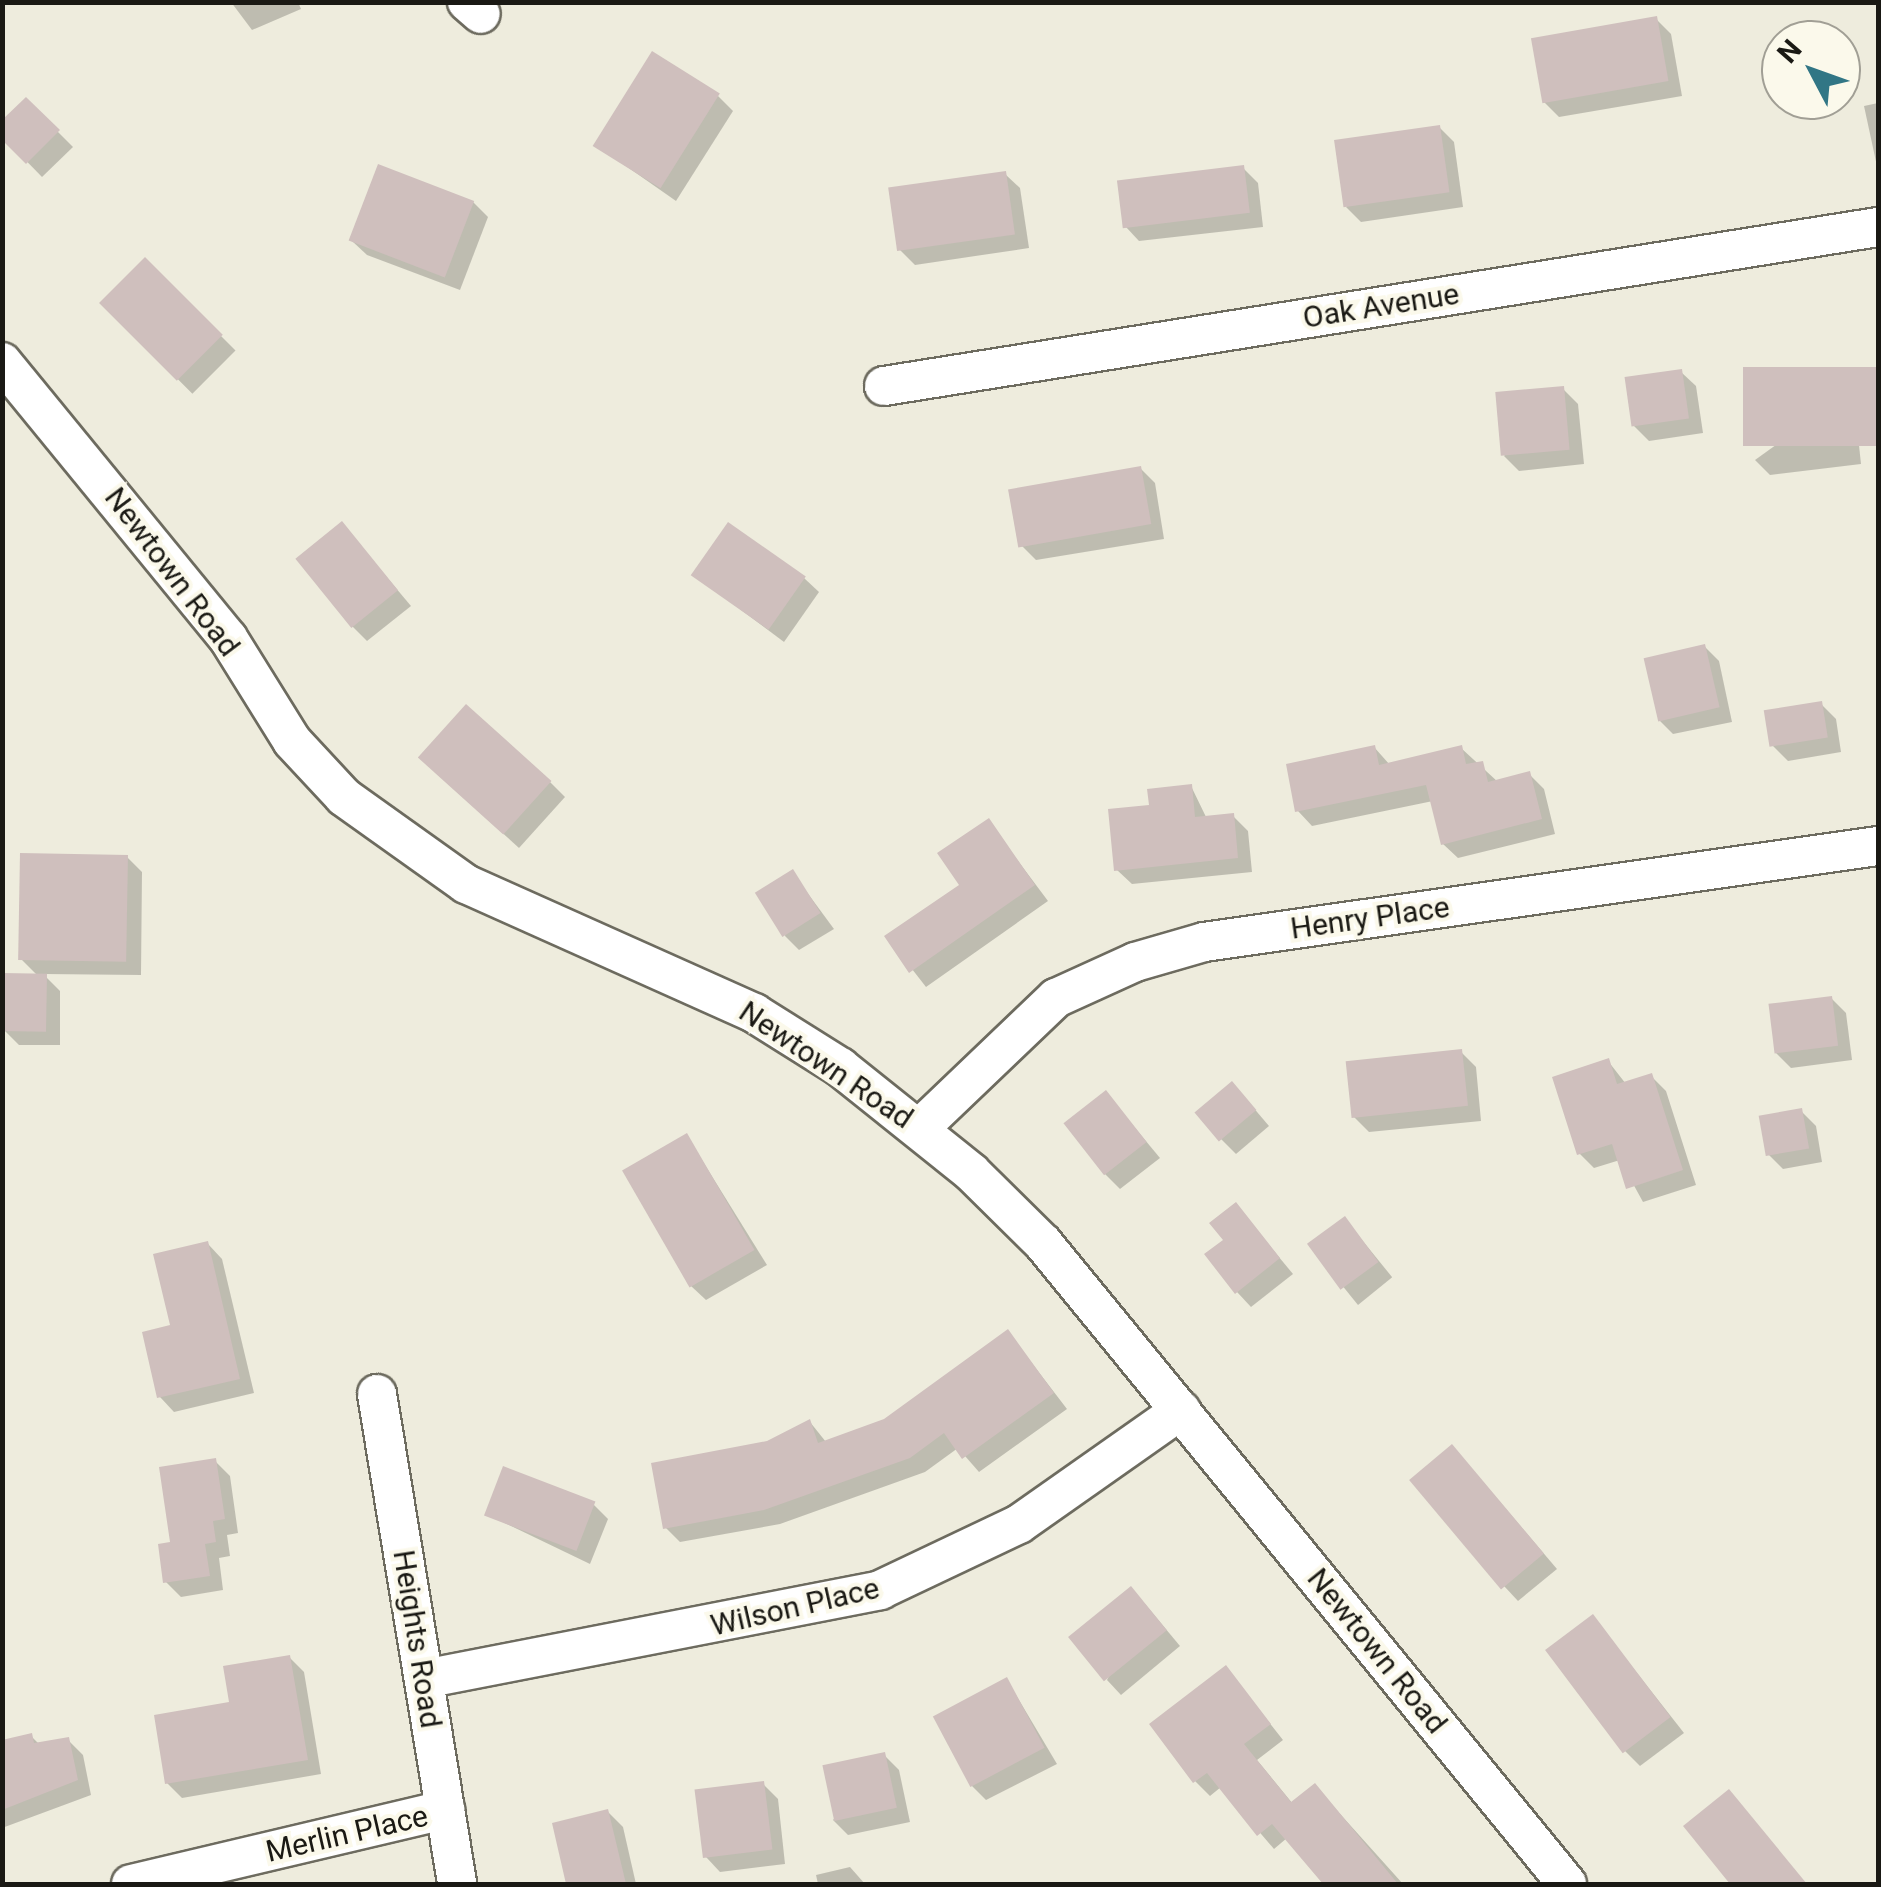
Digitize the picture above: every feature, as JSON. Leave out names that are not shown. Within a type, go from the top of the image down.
[{"type":"street","name":"Oak Avenue","points":[[884,386],[1878,227]]},
{"type":"street","name":"Newtown Road","points":[[2,362],[216,622],[292,741],[344,797],[466,884],[754,1013],[920,1127],[1043,1244],[1564,1883]]},
{"type":"street","name":"Henry Place","points":[[920,1127],[1056,998],[1135,962],[1204,942],[1878,846]]},
{"type":"street","name":"Heights Road","points":[[377,1394],[457,1884]]},
{"type":"street","name":"Wilson Place","points":[[424,1679],[880,1590],[1019,1524],[1181,1410]]},
{"type":"street","name":"Merlin Place","points":[[131,1884],[446,1810]]},
{"type":"building","points":[[1657,16],[1668,81],[1542,103],[1531,38]]},
{"type":"building","points":[[652,51],[720,93],[660,188],[593,146]]},
{"type":"building","points":[[26,97],[60,130],[26,164],[2,140],[2,120]]},
{"type":"building","points":[[1440,125],[1449,192],[1344,207],[1334,140]]},
{"type":"building","points":[[378,164],[474,201],[445,277],[349,241]]},
{"type":"building","points":[[1244,165],[1250,213],[1123,228],[1117,181]]},
{"type":"building","points":[[1006,171],[1015,234],[897,251],[888,188]]},
{"type":"building","points":[[145,257],[223,335],[177,381],[99,303]]},
{"type":"building","points":[[1743,367],[1878,367],[1878,446],[1743,446]]},
{"type":"building","points":[[1682,369],[1689,419],[1632,427],[1625,377]]},
{"type":"building","points":[[1564,386],[1570,450],[1501,456],[1495,392]]},
{"type":"building","points":[[1141,466],[1151,524],[1018,548],[1008,489]]},
{"type":"building","points":[[342,521],[398,590],[351,628],[295,559]]},
{"type":"building","points":[[728,522],[806,576],[769,630],[691,575]]},
{"type":"building","points":[[1705,644],[1720,707],[1658,722],[1644,658]]},
{"type":"building","points":[[1822,701],[1828,738],[1770,747],[1764,710]]},
{"type":"building","points":[[466,704],[551,781],[503,834],[418,758]]},
{"type":"building","points":[[1375,745],[1379,765],[1462,745],[1466,764],[1483,761],[1488,782],[1530,771],[1542,819],[1441,845],[1426,785],[1295,812],[1286,764]]},
{"type":"building","points":[[1192,784],[1195,817],[1234,813],[1238,858],[1114,871],[1108,809],[1149,805],[1147,789]]},
{"type":"building","points":[[989,818],[1035,885],[909,973],[884,936],[959,885],[937,853]]},
{"type":"building","points":[[20,853],[128,855],[126,962],[18,960]]},
{"type":"building","points":[[793,869],[821,913],[782,937],[755,893]]},
{"type":"building","points":[[2,973],[47,974],[46,1032],[2,1031]]},
{"type":"building","points":[[1832,996],[1838,1046],[1775,1053],[1768,1004]]},
{"type":"building","points":[[1462,1049],[1468,1106],[1352,1118],[1346,1061]]},
{"type":"building","points":[[1609,1058],[1617,1084],[1652,1073],[1683,1170],[1626,1189],[1612,1144],[1577,1155],[1552,1077]]},
{"type":"building","points":[[1232,1081],[1256,1110],[1219,1142],[1194,1112]]},
{"type":"building","points":[[1106,1090],[1147,1142],[1104,1175],[1063,1123]]},
{"type":"building","points":[[1802,1108],[1809,1148],[1766,1156],[1759,1116]]},
{"type":"building","points":[[687,1133],[754,1250],[690,1287],[622,1170]]},
{"type":"building","points":[[1236,1202],[1280,1258],[1235,1294],[1204,1254],[1223,1240],[1209,1223]]},
{"type":"building","points":[[1345,1216],[1379,1262],[1340,1290],[1307,1244]]},
{"type":"building","points":[[208,1241],[240,1379],[157,1398],[142,1332],[170,1325],[153,1254]]},
{"type":"building","points":[[1008,1329],[1054,1393],[962,1459],[944,1433],[910,1458],[764,1510],[663,1529],[651,1463],[767,1441],[810,1419],[818,1443],[884,1419]]},
{"type":"building","points":[[1452,1444],[1544,1554],[1501,1590],[1409,1480]]},
{"type":"building","points":[[216,1458],[225,1519],[213,1521],[216,1542],[205,1544],[210,1576],[163,1583],[158,1544],[170,1542],[159,1467]]},
{"type":"building","points":[[503,1466],[595,1501],[576,1551],[484,1515]]},
{"type":"building","points":[[1131,1586],[1167,1630],[1104,1681],[1068,1637]]},
{"type":"building","points":[[1593,1614],[1671,1717],[1623,1753],[1545,1650]]},
{"type":"building","points":[[290,1655],[308,1760],[165,1784],[154,1715],[229,1702],[223,1666]]},
{"type":"building","points":[[1226,1665],[1271,1724],[1244,1744],[1291,1802],[1315,1783],[1398,1884],[1323,1884],[1272,1824],[1257,1836],[1207,1773],[1193,1783],[1149,1724]]},
{"type":"building","points":[[1007,1677],[1045,1748],[970,1787],[933,1716]]},
{"type":"building","points":[[32,1733],[34,1743],[69,1737],[78,1780],[2,1810],[2,1740]]},
{"type":"building","points":[[885,1752],[897,1808],[834,1821],[822,1765]]},
{"type":"building","points":[[764,1781],[772,1849],[703,1858],[695,1790]]},
{"type":"building","points":[[1729,1789],[1807,1884],[1730,1884],[1683,1826]]},
{"type":"building","points":[[608,1809],[626,1884],[566,1884],[552,1823]]}]
